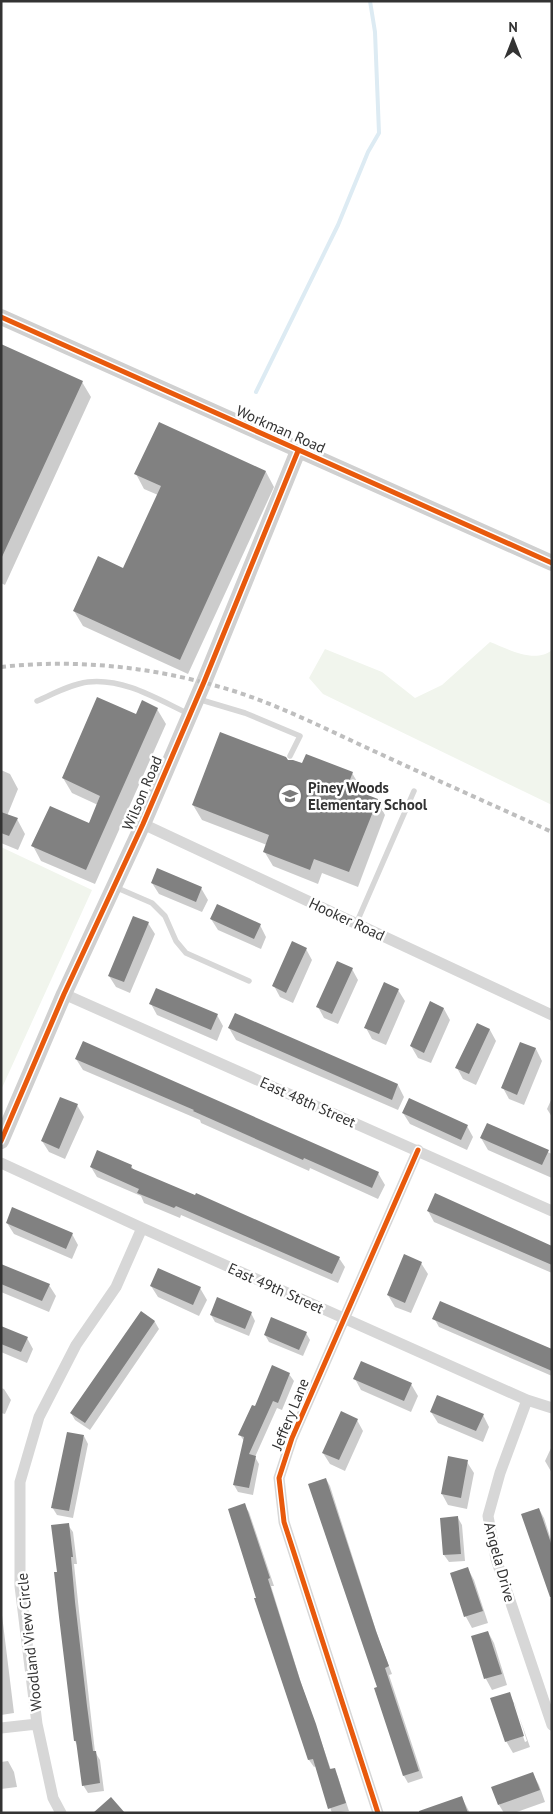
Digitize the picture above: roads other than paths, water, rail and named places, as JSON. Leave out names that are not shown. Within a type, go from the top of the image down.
[{"type":"street","name":"Workman Road","points":[[1,317],[552,563]]},
{"type":"street","name":"Wilson Road","points":[[1,1141],[64,994],[143,824],[298,451]]},
{"type":"street","name":"Hooker Road","points":[[143,824],[552,1015]]},
{"type":"street","name":"East 48th Street","points":[[64,994],[552,1211]]},
{"type":"street","name":"Jeffery Lane","points":[[378,1813],[284,1522],[279,1478],[292,1438],[418,1150]]},
{"type":"street","name":"East 49th Street","points":[[1,1163],[527,1400],[552,1408]]},
{"type":"street","name":"Woodland View Circle","points":[[61,1813],[52,1798],[38,1724],[20,1586],[20,1482],[39,1417],[76,1345],[116,1286],[142,1228]]},
{"type":"street","name":"Angela Drive","points":[[527,1400],[500,1473],[488,1516],[496,1558],[552,1725]]},
{"type":"street","points":[[1,1728],[38,1724]]},
{"type":"lane","points":[[37,701],[88,682],[127,685],[192,706],[245,713],[300,736],[290,756]]},
{"type":"lane","points":[[356,924],[414,791]]},
{"type":"lane","points":[[114,887],[152,903],[165,916],[176,941],[186,953],[249,981]]},
{"type":"waterway","points":[[256,392],[338,225],[368,152],[379,133],[375,32],[370,1]]},
{"type":"railway","points":[[1,667],[61,664],[120,667],[179,677],[237,692],[307,720],[552,832]]},
{"type":"place","name":"Piney Woods Elementary School","points":[[290,796]]}]
